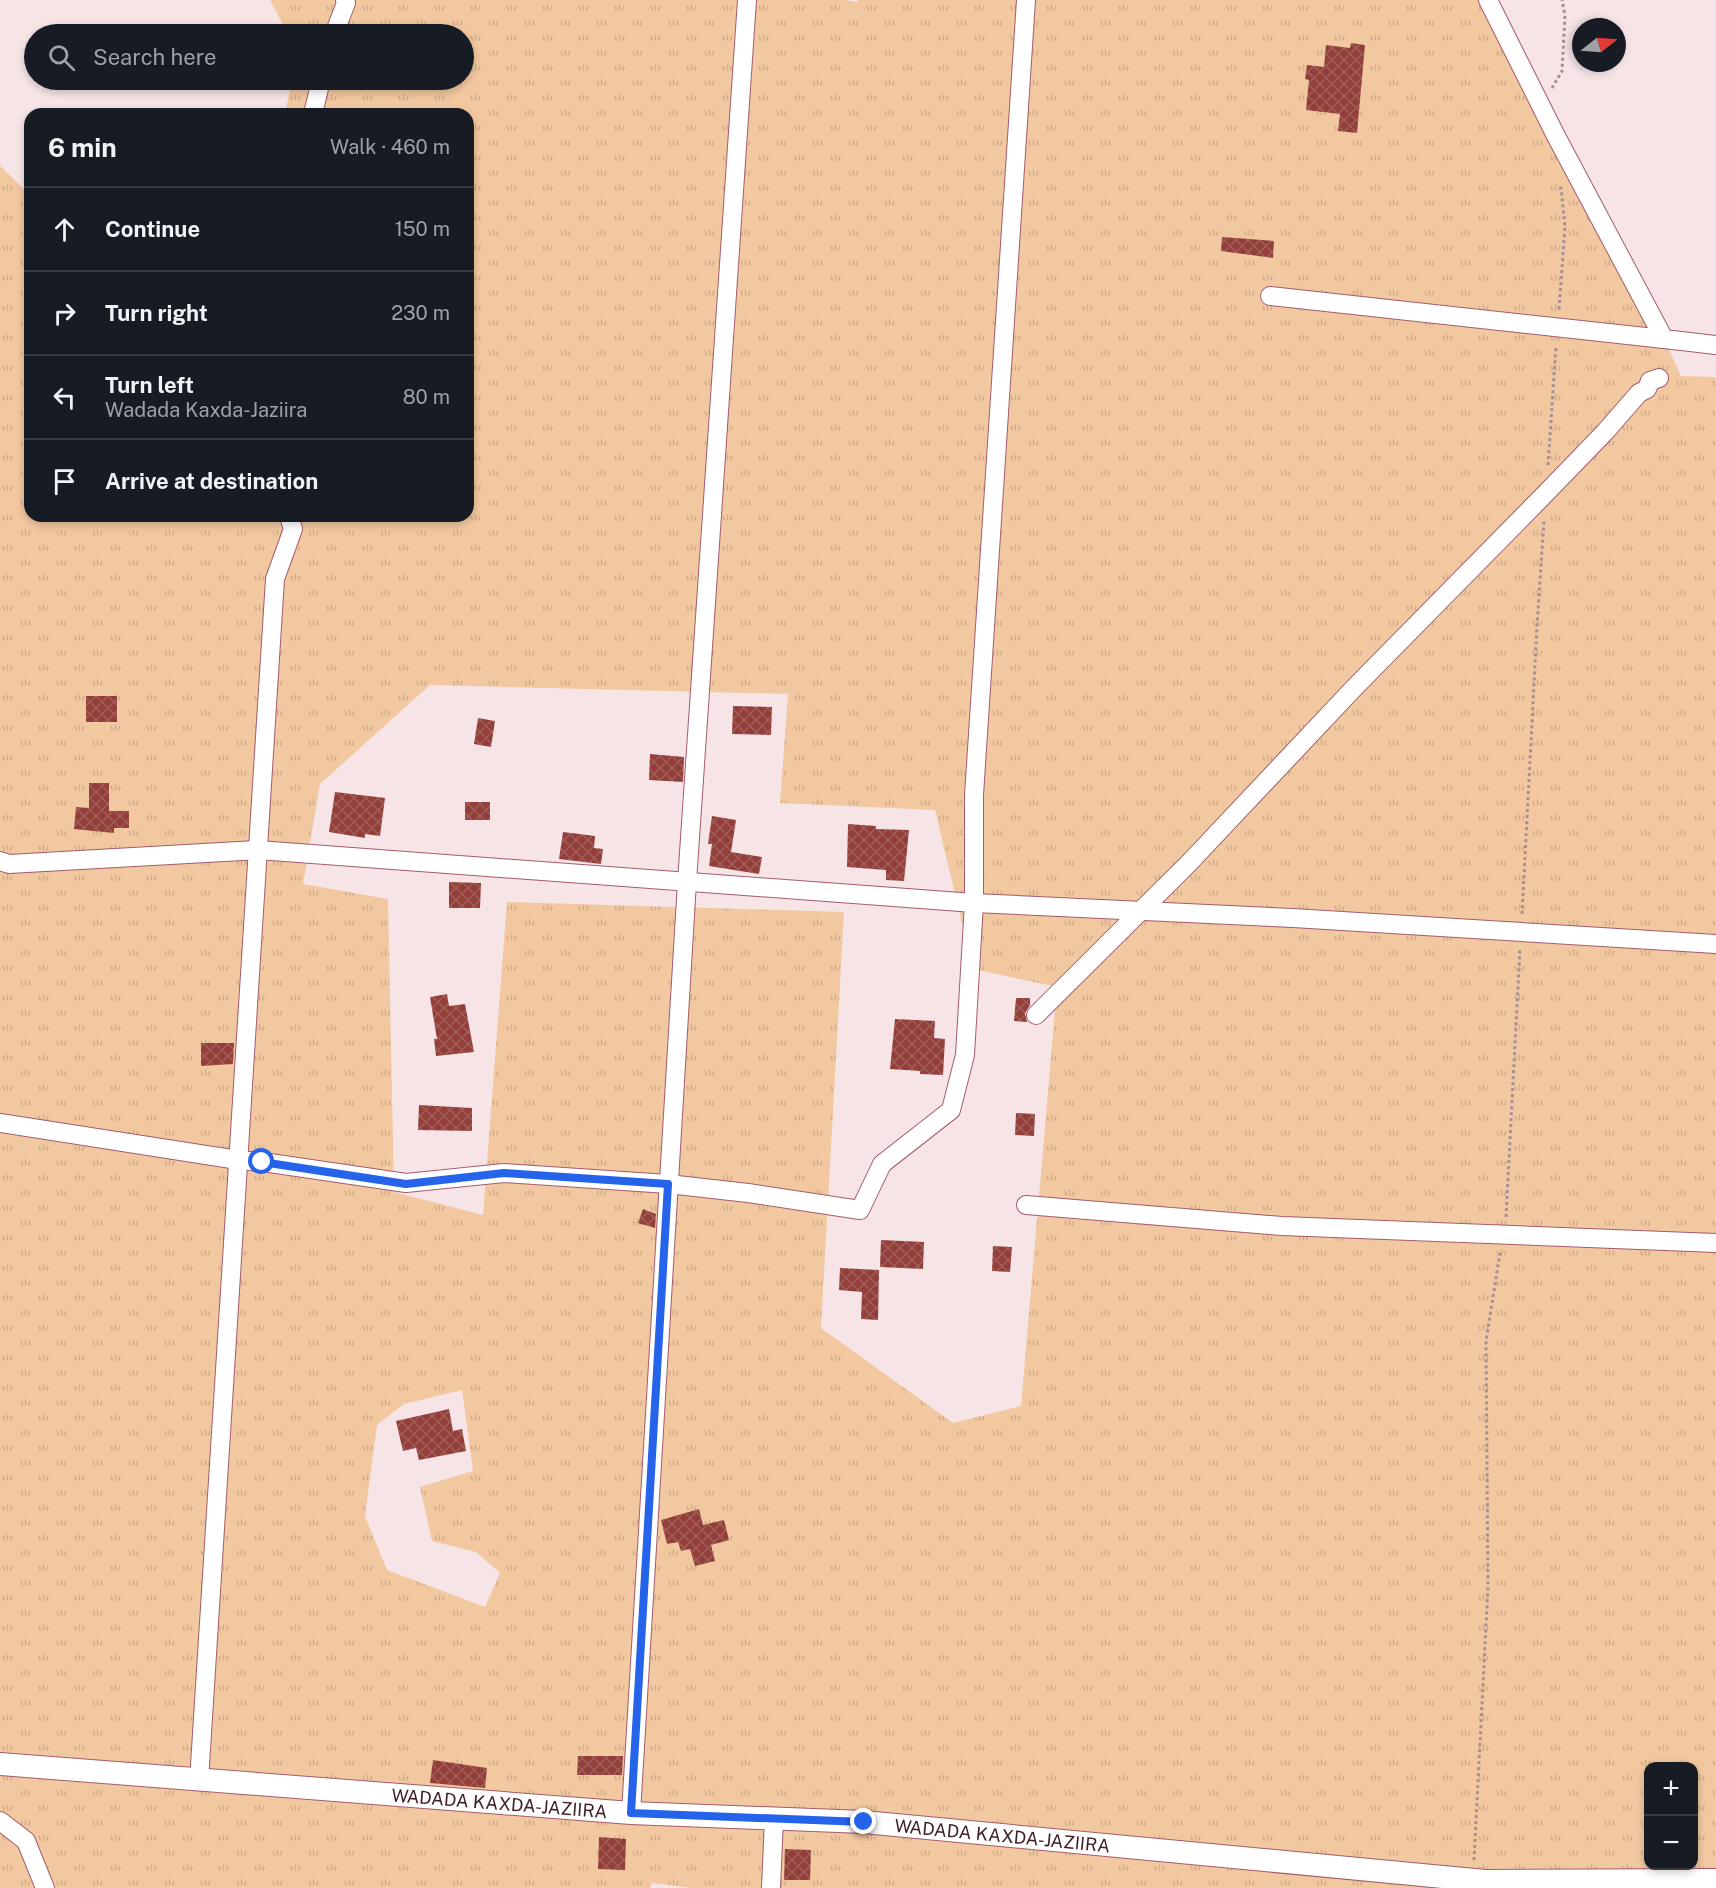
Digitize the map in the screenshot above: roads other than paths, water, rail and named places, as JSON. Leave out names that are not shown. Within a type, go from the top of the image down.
[{"type":"street","points":[[338,24],[346,3],[345,0]]},
{"type":"street","points":[[631,1813],[687,882],[747,0]]},
{"type":"street","points":[[0,1123],[406,1184],[504,1173],[748,1192],[869,1210],[882,1164],[951,1110],[964,1055],[974,903],[974,795],[1026,0]]},
{"type":"street","points":[[1488,0],[1556,136],[1664,339]]},
{"type":"street","points":[[314,108],[319,90]]},
{"type":"street","points":[[1270,296],[1716,345]]},
{"type":"street","points":[[1036,1015],[1189,863],[1354,688],[1546,494],[1639,393],[1647,389],[1650,381],[1659,378]]},
{"type":"street","points":[[199,1781],[275,579],[294,529],[291,522]]},
{"type":"street","points":[[0,861],[9,864],[258,850],[974,903],[1293,918],[1716,944]]},
{"type":"street","points":[[1026,1204],[1282,1226],[1716,1243]]},
{"type":"street","name":"WADADA KAXDA-JAZIIRA","points":[[0,1764],[631,1813],[864,1822],[1485,1881],[1716,1880]]},
{"type":"street","points":[[771,1888],[774,1818]]},
{"type":"street","points":[[0,1821],[26,1841],[45,1888]]}]
